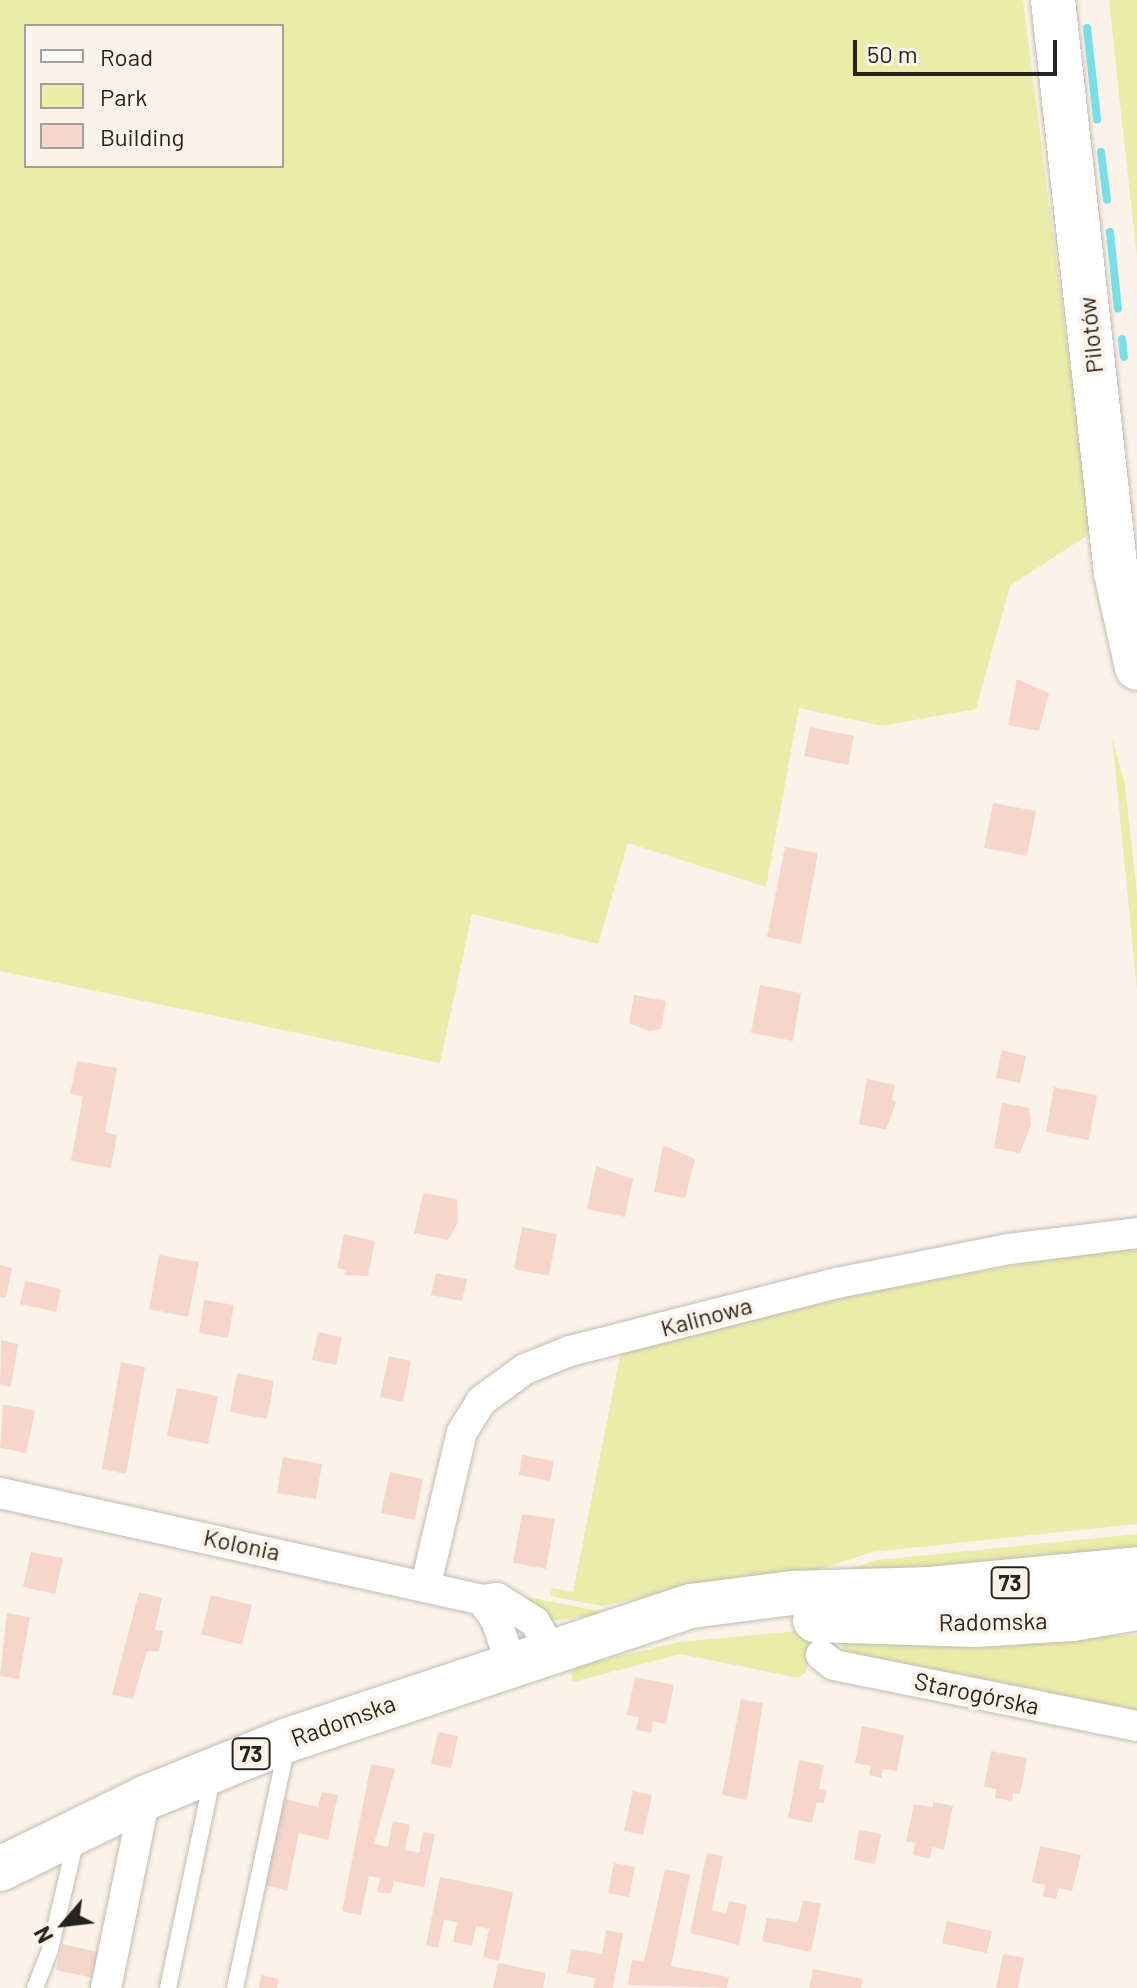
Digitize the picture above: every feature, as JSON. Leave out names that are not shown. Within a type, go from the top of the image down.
[{"type":"main road","name":"Pilotów","points":[[1053,0],[1116,573],[1137,668]]},
{"type":"main road","name":"Radomska","points":[[0,1869],[145,1798],[288,1740],[531,1657],[609,1635],[793,1620],[1030,1622],[1136,1599]]},
{"type":"street","name":"Kalinowa","points":[[426,1584],[462,1432],[481,1401],[525,1369],[570,1351],[837,1283],[1009,1249],[1135,1233]]},
{"type":"street","name":"Kolonia","points":[[0,1493],[426,1584],[482,1600],[497,1598],[535,1622],[531,1657]]},
{"type":"street","points":[[482,1600],[496,1620],[531,1657]]},
{"type":"street","name":"Starogórska","points":[[821,1655],[834,1665],[1137,1726]]},
{"type":"street","points":[[106,1988],[145,1798]]},
{"type":"lane","points":[[235,1988],[288,1740]]},
{"type":"lane","points":[[168,1988],[214,1769]]},
{"type":"lane","points":[[35,1988],[50,1950],[79,1829]]},
{"type":"green space","points":[[0,0],[1023,0],[1091,533],[1010,586],[976,709],[882,726],[799,708],[766,887],[628,843],[598,944],[472,914],[440,1063],[0,971]]},
{"type":"green space","points":[[1109,0],[1137,0],[1137,257],[1123,132]]},
{"type":"green space","points":[[1112,737],[1125,785],[1137,894],[1137,991]]},
{"type":"green space","points":[[1137,1245],[1137,1524],[873,1552],[813,1571],[720,1580],[602,1606],[550,1596],[552,1588],[573,1592],[621,1351],[890,1287]]},
{"type":"green space","points":[[1137,1534],[1137,1553],[825,1577],[877,1560]]},
{"type":"green space","points":[[517,1595],[610,1613],[550,1621]]},
{"type":"green space","points":[[805,1630],[997,1646],[1137,1634],[1137,1720],[845,1657],[842,1643],[811,1642],[806,1672],[798,1678],[681,1654],[573,1682],[571,1673],[576,1666],[680,1642]]},
{"type":"building","points":[[1017,679],[1049,693],[1039,731],[1008,725]]},
{"type":"building","points":[[810,727],[854,736],[848,765],[804,756]]},
{"type":"building","points":[[993,803],[1036,811],[1027,856],[984,848]]},
{"type":"building","points":[[785,847],[818,853],[801,944],[767,937]]},
{"type":"building","points":[[760,985],[801,993],[793,1041],[751,1033]]},
{"type":"building","points":[[634,995],[666,1001],[661,1029],[649,1031],[629,1023]]},
{"type":"building","points":[[1002,1050],[1026,1056],[1020,1083],[996,1078]]},
{"type":"building","points":[[77,1061],[117,1068],[105,1132],[117,1135],[111,1168],[71,1161],[83,1096],[70,1094]]},
{"type":"building","points":[[867,1079],[895,1085],[892,1099],[896,1102],[886,1130],[859,1124]]},
{"type":"building","points":[[1054,1087],[1097,1095],[1089,1140],[1046,1132]]},
{"type":"building","points":[[1002,1103],[1029,1108],[1031,1125],[1020,1153],[994,1148]]},
{"type":"building","points":[[663,1145],[695,1159],[685,1198],[654,1192]]},
{"type":"building","points":[[596,1166],[633,1179],[625,1217],[587,1209]]},
{"type":"building","points":[[423,1193],[457,1199],[458,1222],[448,1240],[414,1233]]},
{"type":"building","points":[[522,1227],[557,1234],[549,1276],[514,1269]]},
{"type":"building","points":[[344,1234],[375,1241],[368,1276],[344,1275],[346,1270],[337,1268]]},
{"type":"building","points":[[159,1255],[199,1262],[188,1317],[149,1309]]},
{"type":"building","points":[[0,1265],[12,1268],[6,1298],[0,1297]]},
{"type":"building","points":[[436,1273],[467,1279],[462,1301],[431,1295]]},
{"type":"building","points":[[25,1281],[61,1289],[56,1312],[20,1304]]},
{"type":"building","points":[[204,1300],[234,1305],[228,1338],[199,1333]]},
{"type":"building","points":[[318,1332],[342,1337],[336,1365],[312,1360]]},
{"type":"building","points":[[1,1340],[18,1344],[11,1387],[0,1385]]},
{"type":"building","points":[[389,1356],[411,1361],[403,1402],[380,1397]]},
{"type":"building","points":[[121,1362],[145,1367],[126,1474],[102,1469]]},
{"type":"building","points":[[237,1373],[274,1381],[267,1419],[230,1412]]},
{"type":"building","points":[[177,1388],[218,1396],[208,1444],[167,1436]]},
{"type":"building","points":[[3,1404],[35,1411],[26,1453],[0,1448]]},
{"type":"building","points":[[522,1455],[554,1461],[550,1481],[519,1475]]},
{"type":"building","points":[[283,1457],[322,1464],[316,1499],[277,1493]]},
{"type":"building","points":[[390,1472],[423,1479],[415,1520],[381,1513]]},
{"type":"building","points":[[522,1514],[555,1519],[546,1569],[513,1563]]},
{"type":"building","points":[[31,1552],[63,1558],[55,1594],[23,1587]]},
{"type":"building","points":[[139,1592],[162,1598],[155,1630],[163,1631],[159,1651],[147,1651],[133,1699],[112,1695]]},
{"type":"building","points":[[211,1595],[252,1605],[242,1645],[201,1634]]},
{"type":"building","points":[[7,1613],[30,1617],[19,1679],[0,1676]]},
{"type":"building","points":[[635,1677],[674,1685],[666,1724],[653,1721],[651,1733],[636,1730],[639,1717],[627,1715]]},
{"type":"building","points":[[741,1699],[763,1703],[747,1800],[722,1795]]},
{"type":"building","points":[[862,1726],[904,1735],[897,1771],[883,1769],[881,1778],[869,1775],[871,1766],[855,1763]]},
{"type":"building","points":[[438,1732],[458,1736],[451,1768],[431,1764]]},
{"type":"building","points":[[991,1751],[1027,1758],[1020,1794],[1013,1793],[1012,1801],[995,1798],[996,1789],[984,1787]]},
{"type":"building","points":[[799,1760],[824,1765],[819,1789],[827,1790],[824,1803],[817,1802],[812,1823],[788,1818]]},
{"type":"building","points":[[371,1764],[395,1769],[374,1844],[388,1847],[393,1821],[410,1825],[405,1850],[419,1853],[423,1832],[435,1834],[424,1887],[394,1881],[391,1894],[377,1892],[380,1878],[369,1876],[361,1915],[342,1911]]},
{"type":"building","points":[[633,1791],[652,1795],[643,1835],[624,1831]]},
{"type":"building","points":[[322,1792],[338,1795],[328,1840],[299,1833],[287,1891],[263,1884],[282,1798],[318,1807]]},
{"type":"building","points":[[933,1802],[953,1806],[944,1850],[932,1847],[930,1859],[913,1855],[915,1843],[906,1842],[914,1804],[933,1807]]},
{"type":"building","points":[[859,1830],[881,1834],[875,1864],[854,1860]]},
{"type":"building","points":[[1040,1846],[1081,1855],[1072,1891],[1059,1888],[1056,1899],[1043,1896],[1045,1885],[1032,1882]]},
{"type":"building","points":[[707,1853],[723,1856],[712,1910],[726,1913],[729,1901],[747,1905],[739,1945],[690,1933]]},
{"type":"building","points":[[614,1863],[635,1867],[629,1897],[608,1893]]},
{"type":"building","points":[[665,1869],[690,1875],[671,1966],[729,1977],[727,1988],[628,1985],[632,1960],[644,1962]]},
{"type":"building","points":[[440,1877],[513,1892],[499,1961],[483,1957],[489,1929],[476,1926],[472,1946],[453,1942],[457,1922],[444,1920],[438,1948],[426,1945]]},
{"type":"building","points":[[803,1900],[821,1904],[811,1952],[762,1941],[767,1918],[798,1922]]},
{"type":"building","points":[[947,1921],[992,1931],[987,1953],[942,1943]]},
{"type":"building","points":[[606,1930],[623,1933],[613,1988],[593,1988],[595,1978],[567,1973],[571,1949],[602,1954]]},
{"type":"building","points":[[62,1944],[98,1952],[93,1978],[56,1970]]},
{"type":"building","points":[[1003,1954],[1024,1958],[1018,1988],[996,1988]]},
{"type":"building","points":[[498,1963],[546,1973],[543,1988],[493,1988]]},
{"type":"building","points":[[813,1969],[863,1979],[861,1988],[809,1988]]},
{"type":"building","points":[[261,1975],[279,1979],[277,1988],[259,1988]]},
{"type":"waterway","points":[[1087,28],[1097,119]]},
{"type":"waterway","points":[[1101,152],[1107,200]]},
{"type":"waterway","points":[[1110,232],[1118,309]]},
{"type":"waterway","points":[[1122,339],[1124,357]]}]
